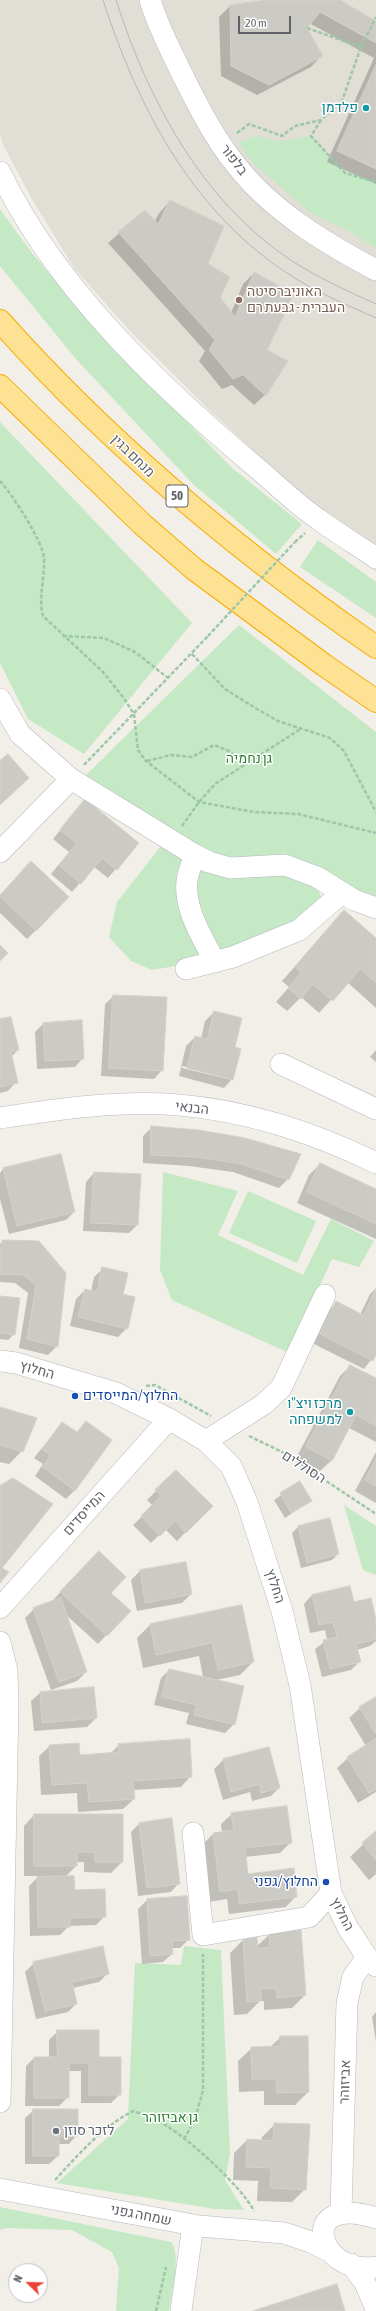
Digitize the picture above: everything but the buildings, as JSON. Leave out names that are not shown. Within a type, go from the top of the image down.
[{"type":"highway","name":"מנחם בגין","points":[[0,321],[62,388],[198,514],[285,582],[376,647]]},
{"type":"highway","points":[[0,386],[142,524],[194,569],[318,661],[376,701]]},
{"type":"street","name":"בלפור","points":[[150,0],[169,48],[221,144],[236,165],[284,212],[316,236],[376,270]]},
{"type":"street","points":[[0,172],[23,214],[44,247],[112,331],[171,391],[230,446],[317,518],[376,558]]},
{"type":"street","points":[[0,699],[20,734],[71,779],[195,855],[209,862],[230,868],[285,865],[317,877],[342,893],[376,908]]},
{"type":"street","points":[[0,852],[71,779]]},
{"type":"street","points":[[195,855],[188,876],[188,899],[195,924],[215,962]]},
{"type":"street","points":[[186,969],[233,957],[299,930],[342,893]]},
{"type":"street","points":[[281,1064],[376,1109]]},
{"type":"street","name":"הבנאי","points":[[0,1118],[95,1107],[178,1105],[229,1112],[287,1127],[376,1163]]},
{"type":"street","points":[[206,1441],[264,1404],[281,1388],[325,1295]]},
{"type":"street","name":"החלוץ","points":[[0,1361],[23,1366],[125,1398],[169,1419],[206,1441],[231,1466],[247,1502],[282,1611],[300,1685],[331,1893],[348,1928],[371,1962]]},
{"type":"street","name":"המייסדים","points":[[0,1608],[169,1419]]},
{"type":"street","points":[[0,1642],[7,1671],[8,1705],[0,2102]]},
{"type":"street","points":[[193,1833],[203,1935],[309,1918],[331,1893]]},
{"type":"street","name":"אביזוהר","points":[[341,2212],[347,2003],[353,1977],[371,1962]]},
{"type":"street","name":"שמחה גפני","points":[[0,2189],[193,2225],[274,2232],[311,2242],[351,2264]]},
{"type":"street","points":[[329,2251],[323,2241],[324,2226],[333,2215],[341,2212],[363,2213],[376,2218]]},
{"type":"street","points":[[181,2311],[193,2225]]},
{"type":"street","name":"שמחה גפני","points":[[274,2232],[324,2226]]},
{"type":"street","points":[[351,2264],[362,2268],[376,2267]]},
{"type":"street","points":[[351,2264],[365,2283],[376,2309]]},
{"type":"path","points":[[376,17],[361,47],[342,101],[321,120],[311,136],[345,172],[376,182]]},
{"type":"path","points":[[307,28],[361,47]]},
{"type":"path","points":[[221,144],[249,124],[282,136],[295,126],[321,120]]},
{"type":"path","points":[[0,481],[23,514],[39,542],[44,557],[40,606],[43,616],[102,671],[123,697],[134,714],[138,750],[146,761],[198,802],[254,812],[298,814],[376,833]]},
{"type":"path","points":[[71,779],[192,654],[295,542]]},
{"type":"path","points":[[63,636],[104,638],[135,652],[168,678]]},
{"type":"path","points":[[192,654],[225,689],[278,720],[330,738],[344,751],[376,812]]},
{"type":"path","points":[[172,841],[198,802],[215,784],[303,728]]},
{"type":"path","points":[[146,761],[171,755],[192,757],[214,745],[229,751],[244,765]]},
{"type":"path","name":"הסוללים","points":[[125,1398],[134,1388],[155,1385],[228,1426],[284,1453],[376,1514]]},
{"type":"path","points":[[184,2140],[195,2119],[203,2090],[203,1935]]},
{"type":"path","points":[[39,2196],[94,2139],[118,2119],[133,2111],[168,2126],[221,2171],[248,2200],[274,2232]]},
{"type":"shaded area","name":"האוניברסיטה העברית - גבעת רם","points":[[0,0],[376,0],[376,572],[317,529],[328,519],[206,407],[130,331],[74,268],[33,201],[2,143],[0,133]]},
{"type":"green space","points":[[256,136],[277,141],[311,136],[329,158],[345,172],[376,182],[376,248],[345,229],[312,214],[253,163],[238,142]]},
{"type":"green space","points":[[0,209],[29,249],[84,316],[232,468],[302,524],[276,554],[193,484],[76,359],[0,266]]},
{"type":"green space","points":[[0,422],[192,623],[84,754],[28,719],[0,663]]},
{"type":"green space","points":[[318,540],[376,582],[376,618],[300,567]]},
{"type":"green space","name":"גן נחמיה","points":[[239,625],[376,732],[376,902],[207,851],[86,775]]},
{"type":"green space","points":[[161,846],[313,882],[322,898],[303,916],[234,953],[199,962],[152,970],[131,961],[109,937],[117,902]]},
{"type":"green space","points":[[163,1172],[238,1191],[218,1235],[303,1275],[331,1219],[374,1241],[359,1267],[332,1259],[289,1353],[172,1300],[160,1270]]},
{"type":"green space","points":[[248,1191],[316,1221],[297,1263],[229,1233]]},
{"type":"green space","points":[[344,1505],[376,1526],[376,1575],[363,1570]]},
{"type":"green space","name":"גן אביזוהר","points":[[184,1946],[221,1950],[230,2154],[225,2180],[244,2210],[215,2209],[57,2183],[128,2119],[135,1963],[181,1965]]},
{"type":"green space","points":[[0,2207],[171,2242],[176,2256],[176,2265],[169,2311],[116,2311],[119,2268],[112,2252],[72,2230],[6,2228],[0,2230]]},
{"type":"tram line","points":[[103,0],[132,78],[150,115],[171,151],[194,185],[221,217],[251,246],[284,271],[329,297],[376,318]]},
{"type":"tram line","points":[[116,0],[144,75],[182,146],[205,179],[231,209],[260,237],[292,261],[333,284],[376,304]]},
{"type":"place","name":"פלדמן","points":[[366,108]]},
{"type":"place","name":"האוניברסיטה העברית - גבעת רם","points":[[239,300]]},
{"type":"place","name":"החלוץ/המייסדים","points":[[75,1396]]},
{"type":"place","name":"מרכז ויצ\"ו למשפחה","points":[[350,1412]]},
{"type":"place","name":"החלוץ/גפני","points":[[326,1882]]},
{"type":"place","name":"לזכר סוזן","points":[[56,2131]]}]
